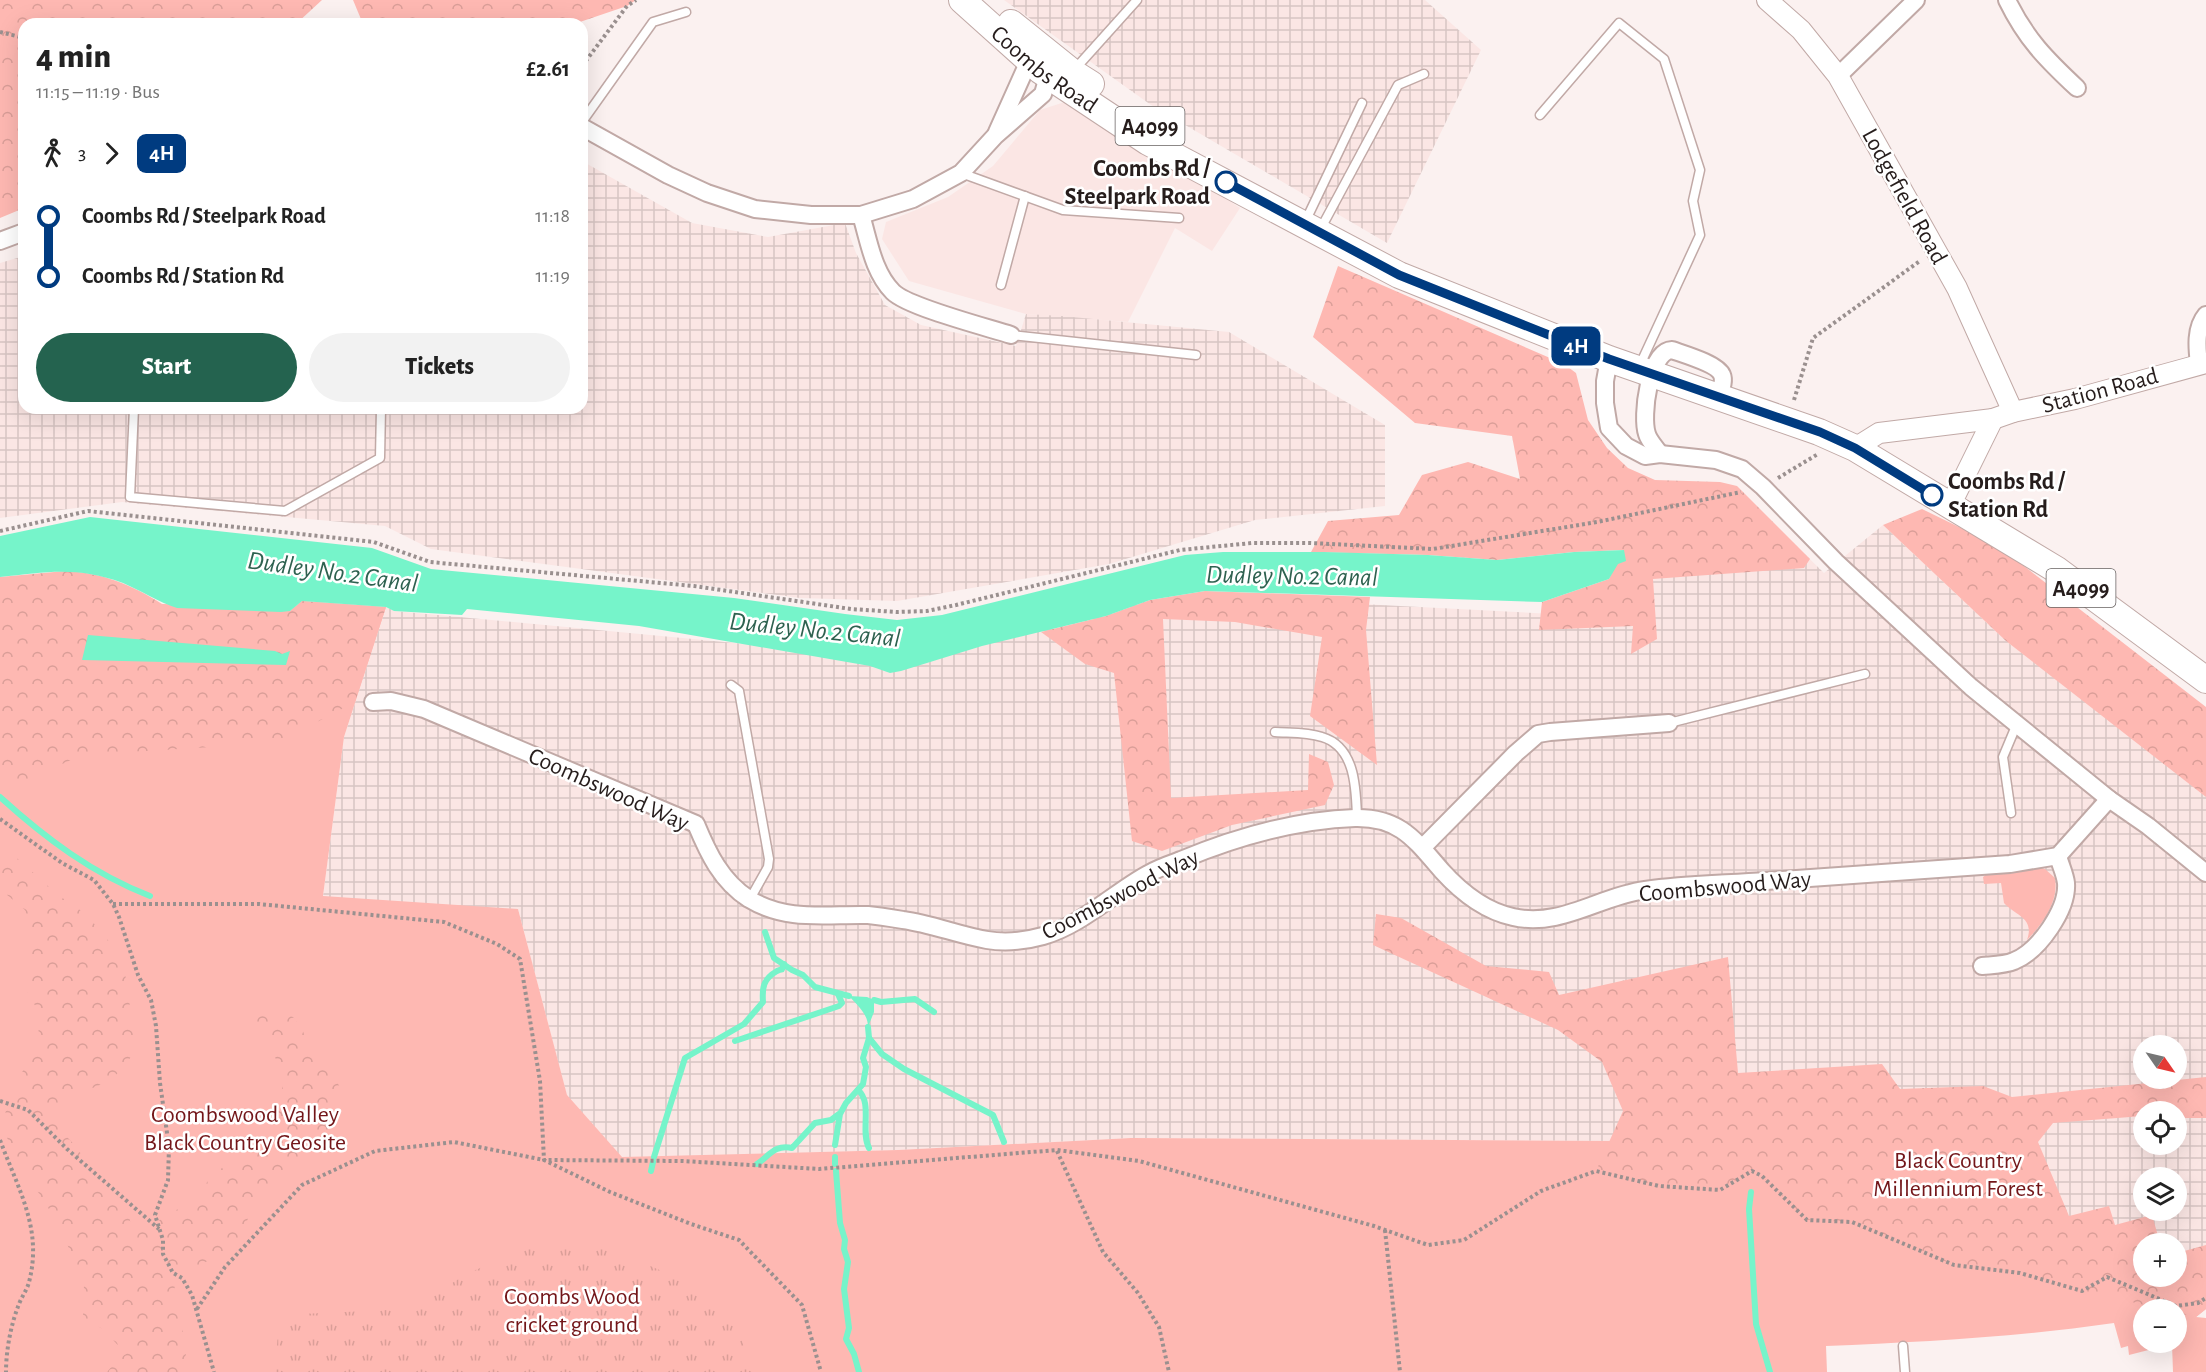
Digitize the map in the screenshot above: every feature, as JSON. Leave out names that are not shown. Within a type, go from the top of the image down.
[{"type":"main road","name":"Coombs Road","points":[[962,0],[1002,26]]},
{"type":"main road","name":"Coombs Road","points":[[982,0],[1002,26]]},
{"type":"main road","points":[[1002,26],[1051,68],[1059,83]]},
{"type":"main road","name":"Coombs Road","points":[[1059,83],[1148,142],[1399,275],[1609,359],[1787,421],[1855,448]]},
{"type":"main road","name":"A4099","points":[[1855,448],[2059,571],[2206,680]]},
{"type":"street","name":"Lodgefield Road","points":[[1767,0],[1801,30],[1838,76],[1956,288],[2013,412]]},
{"type":"street","points":[[1838,76],[1916,0]]},
{"type":"street","points":[[2007,0],[2020,26],[2041,54],[2077,88]]},
{"type":"street","points":[[995,136],[1033,52]]},
{"type":"street","points":[[588,130],[668,175],[707,193],[755,209],[811,215],[861,215],[913,199],[961,173],[995,136],[1059,83]]},
{"type":"street","points":[[861,215],[877,269],[894,293],[922,307],[1011,335]]},
{"type":"street","points":[[0,241],[18,234]]},
{"type":"street","points":[[2203,363],[2197,344],[2202,320],[2206,315]]},
{"type":"street","points":[[1609,359],[1605,381],[1605,403],[1610,428],[1626,446],[1645,456],[1660,454],[1716,460],[1742,469],[1763,487],[1836,562],[1971,687],[2016,726],[2206,873]]},
{"type":"street","name":"Station Road","points":[[1993,418],[2075,399],[2203,363]]},
{"type":"street","points":[[1645,372],[1644,415],[1647,436],[1660,454]]},
{"type":"street","points":[[1855,448],[1879,433],[1993,418]]},
{"type":"street","points":[[1950,506],[1993,418]]},
{"type":"street","name":"Coombswood Way","points":[[373,702],[391,701],[424,709],[696,824],[709,855],[729,883],[750,899],[778,912],[816,917],[869,915],[929,924],[988,940],[1017,941],[1047,935],[1079,919],[1149,873],[1233,839],[1295,826],[1357,818],[1392,824],[1407,832],[1466,894],[1488,908],[1514,918],[1542,920],[1642,890],[2010,864],[2058,856]]},
{"type":"street","points":[[1423,847],[1515,753],[1538,734],[1669,723]]},
{"type":"street","points":[[1982,966],[2014,962],[2031,950],[2048,933],[2060,911],[2066,884],[2058,856],[2109,799]]},
{"type":"lane","points":[[973,0],[1002,26]]},
{"type":"lane","points":[[1059,83],[1137,0]]},
{"type":"lane","points":[[588,114],[653,22],[686,12]]},
{"type":"lane","points":[[1540,115],[1619,23],[1664,59],[1700,170],[1693,201],[1700,236],[1645,372]]},
{"type":"lane","points":[[1311,229],[1398,85],[1424,74]]},
{"type":"lane","points":[[1311,229],[1362,103]]},
{"type":"lane","points":[[961,173],[1063,210],[1179,218]]},
{"type":"lane","points":[[1001,285],[1025,196]]},
{"type":"lane","points":[[1011,335],[1196,355]]},
{"type":"lane","points":[[134,414],[130,497],[285,511],[380,458],[381,414]]},
{"type":"lane","points":[[1669,723],[1865,674]]},
{"type":"lane","points":[[731,685],[739,691],[769,859],[768,867],[750,899]]},
{"type":"lane","points":[[2011,813],[2003,758],[2016,726]]},
{"type":"lane","points":[[1275,732],[1325,737],[1340,749],[1351,765],[1356,785],[1357,818]]},
{"type":"lane","points":[[1902,1346],[1905,1372]]},
{"type":"path","points":[[588,58],[627,6],[636,0]]},
{"type":"path","points":[[0,32],[18,36]]},
{"type":"path","points":[[1787,421],[1813,338],[1935,250]]},
{"type":"path","points":[[0,531],[88,511],[374,542],[430,562],[694,586],[841,607],[897,612],[927,611],[1180,550],[1252,543],[1311,543],[1433,549],[1597,522],[1763,487],[1824,451]]},
{"type":"path","points":[[0,819],[62,863],[94,880],[113,904],[138,975],[151,1000],[156,1026],[160,1083],[169,1147],[168,1180],[155,1215],[163,1240],[163,1254],[173,1273],[182,1278],[192,1295],[214,1372]]},
{"type":"path","points":[[113,904],[259,904],[444,922],[497,944],[520,959],[540,1082],[544,1160]]},
{"type":"path","points":[[0,1101],[28,1110],[67,1149],[159,1230]]},
{"type":"path","points":[[0,1140],[31,1220],[34,1241],[33,1266],[12,1329],[6,1372]]},
{"type":"path","points":[[197,1309],[225,1267],[302,1185],[375,1150],[454,1142],[544,1160],[682,1161],[819,1169],[1057,1150],[1139,1161],[1385,1230],[1428,1245],[1464,1240],[1541,1191],[1596,1171],[1659,1186],[1720,1190],[1752,1171],[1762,1176],[1807,1220],[1852,1222],[1954,1265],[2020,1273],[2082,1291],[2108,1277],[2176,1306],[2198,1303],[2206,1298]]},
{"type":"path","points":[[1057,1150],[1103,1252],[1138,1293],[1159,1327],[1169,1372]]},
{"type":"path","points":[[544,1160],[610,1192],[739,1240],[802,1305],[821,1372]]},
{"type":"path","points":[[1385,1230],[1400,1372]]},
{"type":"shaded area","points":[[1004,0],[1425,0],[1481,50],[1387,243],[1151,105]]},
{"type":"shaded area","points":[[1074,99],[1240,208],[1212,251],[1175,228],[1128,322],[1026,314],[909,281],[882,239],[886,222],[948,197],[993,166],[1040,110]]},
{"type":"shaded area","points":[[588,164],[692,223],[768,237],[845,223],[856,253],[885,305],[921,325],[1016,346],[1026,314],[1229,332],[1385,425],[1385,506],[1255,520],[1109,564],[897,601],[800,598],[431,549],[385,526],[122,502],[0,518],[0,263],[18,258],[18,414],[588,414]]},
{"type":"shaded area","points":[[1752,502],[1824,573],[1883,525],[2006,641],[2206,793],[2206,1282],[2170,1295],[2141,1287],[2187,1287],[2187,1233],[2133,1233],[2133,1285],[1618,1141],[1131,1138],[898,1150],[622,1158],[567,1096],[518,909],[322,904],[344,737],[386,607],[395,611],[853,654],[1187,595],[1633,618],[1629,571]]},
{"type":"green space","points":[[0,0],[322,0],[302,18],[18,18],[18,210],[0,218]]},
{"type":"green space","points":[[353,0],[636,0],[627,6],[588,19],[360,18]]},
{"type":"green space","points":[[1338,266],[1564,364],[1576,373],[1588,420],[1607,448],[1628,468],[1655,480],[1720,482],[1737,486],[1810,559],[1804,568],[1653,579],[1657,639],[1631,654],[1633,626],[1539,630],[1542,602],[1609,579],[1623,550],[1574,552],[1497,560],[1428,555],[1311,552],[1328,521],[1399,515],[1422,475],[1468,462],[1520,479],[1512,436],[1415,423],[1313,337]]},
{"type":"green space","points":[[1922,509],[1998,546],[2206,707],[2206,797],[2006,641],[1883,525]]},
{"type":"green space","points":[[65,571],[91,574],[116,581],[162,604],[290,611],[302,601],[386,607],[355,702],[277,743],[82,755],[27,780],[0,784],[0,577]]},
{"type":"green space","name":"Coombswood Valley Black Country Geosite","points":[[0,577],[162,604],[290,611],[302,601],[386,607],[344,737],[323,896],[518,909],[567,1095],[622,1157],[898,1150],[1131,1138],[1618,1141],[1647,1145],[2026,1233],[2133,1275],[2133,1287],[2158,1287],[2184,1299],[2133,1299],[2133,1353],[2137,1353],[2129,1355],[2128,1346],[2121,1348],[2114,1323],[1934,1341],[1826,1346],[1827,1372],[0,1372]]},
{"type":"green space","points":[[1205,591],[1370,597],[1366,630],[1377,765],[1310,716],[1322,637],[1235,622],[1163,619],[1171,798],[1308,790],[1309,754],[1328,762],[1334,785],[1325,805],[1232,825],[1162,851],[1132,841],[1114,673],[1085,664],[1041,632],[1106,616],[1150,600]]},
{"type":"green space","points":[[0,848],[18,859],[58,895],[86,914],[112,945],[125,973],[135,1040],[132,1055],[124,1068],[107,1082],[66,1099],[52,1112],[57,1126],[79,1150],[89,1173],[102,1189],[128,1208],[131,1227],[138,1233],[198,1197],[212,1174],[258,1147],[270,1130],[278,1111],[283,1083],[269,1037],[253,1019],[259,1008],[278,1011],[293,1017],[303,1031],[306,1041],[319,1052],[347,1099],[338,1116],[301,1166],[282,1170],[267,1187],[250,1213],[240,1240],[212,1259],[182,1273],[175,1286],[172,1299],[188,1347],[181,1372],[107,1372],[118,1359],[126,1354],[103,1329],[83,1318],[84,1284],[59,1225],[21,1165],[1,1126],[15,1083],[39,1046],[38,1011],[27,991],[32,930],[25,910],[6,894],[0,892]]},
{"type":"green space","points":[[2036,866],[2045,869],[2055,878],[2056,887],[2048,912],[2039,927],[2027,940],[2029,933],[2026,922],[2004,903],[2001,883],[1984,884],[1983,877],[1990,872]]},
{"type":"green space","name":"Black Country Millennium Forest","points":[[1376,914],[1401,918],[1486,966],[1549,972],[1559,995],[1728,957],[1738,1073],[1882,1064],[1900,1089],[1983,1086],[2012,1097],[2133,1085],[2133,1089],[2187,1089],[2187,1079],[2206,1077],[2206,1118],[2187,1118],[2187,1101],[2133,1101],[2133,1117],[2053,1123],[2038,1142],[2069,1216],[2109,1206],[2115,1225],[2133,1220],[2154,1221],[2157,1233],[2133,1233],[2133,1287],[2187,1287],[2187,1250],[2206,1245],[2206,1309],[2196,1317],[2187,1315],[2187,1299],[2133,1299],[2133,1302],[2082,1291],[2020,1273],[1954,1265],[1852,1222],[1807,1220],[1762,1176],[1752,1171],[1720,1190],[1659,1186],[1596,1171],[1623,1111],[1602,1062],[1558,1030],[1373,945]]},
{"type":"green space","name":"Coombs Wood cricket ground","points":[[604,1246],[692,1284],[733,1318],[754,1372],[275,1372],[278,1332],[301,1314],[411,1309],[468,1273],[532,1247]]},
{"type":"green space","name":"Coombswood Valley Black Country Geosite","points":[[2187,1300],[2206,1309],[2196,1317],[2206,1318],[2206,1372],[2173,1372],[2172,1353],[2187,1353]]},
{"type":"water","name":"Dudley No.2 Canal","points":[[90,517],[372,548],[431,569],[734,598],[897,620],[942,615],[1185,555],[1223,552],[1324,552],[1428,555],[1497,560],[1574,552],[1624,550],[1626,561],[1618,564],[1609,579],[1542,602],[1205,591],[1150,600],[1106,616],[982,646],[890,673],[870,666],[639,626],[467,609],[462,615],[394,611],[386,607],[302,601],[290,611],[281,612],[177,608],[123,583],[91,574],[62,572],[0,577],[0,536]]},
{"type":"water","points":[[88,635],[275,651],[282,654],[290,651],[286,665],[82,660]]},
{"type":"water","points":[[849,996],[867,997],[874,1000],[874,1012],[868,1027],[864,1014]]},
{"type":"waterway","points":[[0,797],[70,854],[109,877],[150,896]]},
{"type":"waterway","points":[[765,932],[774,958],[803,975],[815,987],[849,996]]},
{"type":"waterway","points":[[654,1157],[685,1058],[744,1024],[763,1002],[763,988],[766,981],[772,974],[782,969],[784,964]]},
{"type":"waterway","points":[[735,1041],[839,1006],[842,1003],[838,994]]},
{"type":"waterway","points":[[874,1000],[881,1002],[915,999],[934,1012]]},
{"type":"waterway","points":[[835,1145],[840,1114],[846,1103],[863,1084],[866,1067],[863,1058],[869,1038],[868,1027]]},
{"type":"waterway","points":[[869,1038],[882,1054],[904,1069],[993,1115],[1004,1142]]},
{"type":"waterway","points":[[858,1090],[865,1102],[869,1148]]},
{"type":"waterway","points":[[757,1164],[777,1149],[792,1148],[815,1123],[831,1120],[839,1114]]},
{"type":"waterway","points":[[835,1157],[835,1164]]},
{"type":"waterway","points":[[651,1171],[653,1162]]},
{"type":"waterway","points":[[836,1171],[840,1223],[848,1262],[844,1289],[849,1328],[846,1339],[854,1354],[859,1372]]},
{"type":"waterway","points":[[1751,1192],[1749,1209],[1756,1324],[1770,1372]]},
{"type":"bus line","name":"4H","points":[[1226,182],[1399,275],[1609,359],[1820,432],[1855,448],[1932,495]]},
{"type":"place","name":"Coombs Rd / Steelpark Road","points":[[1226,182]]},
{"type":"place","name":"Coombs Rd / Station Rd","points":[[1932,495]]}]
